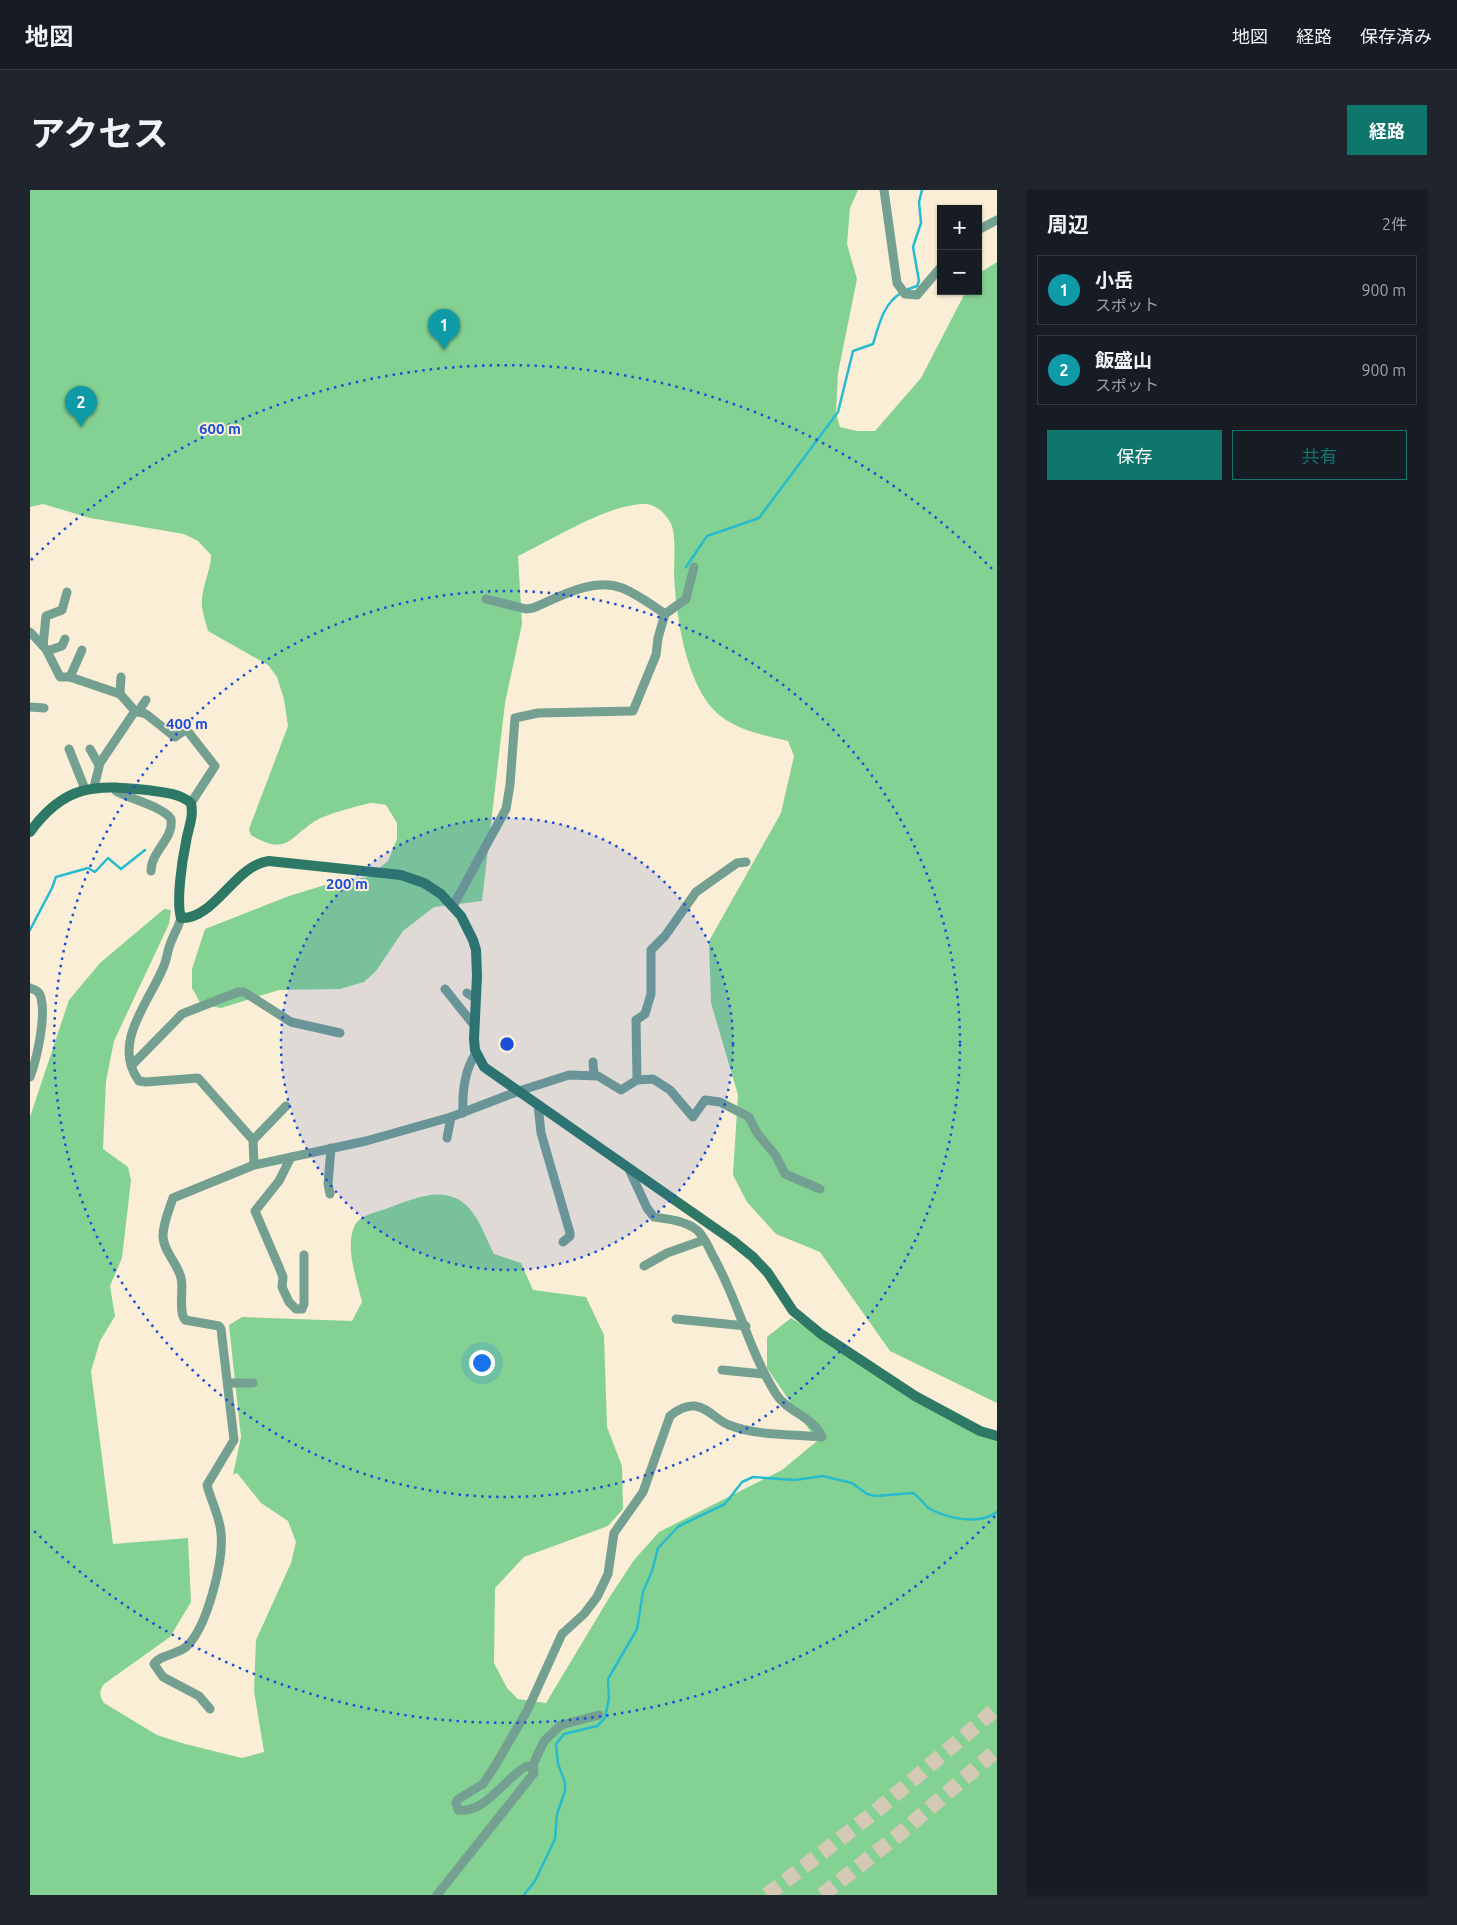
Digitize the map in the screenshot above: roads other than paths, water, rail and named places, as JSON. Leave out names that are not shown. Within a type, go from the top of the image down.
[{"type":"street","points":[[884,190],[897,283],[903,291],[917,295],[937,272]]},
{"type":"street","points":[[982,228],[997,220]]},
{"type":"street","points":[[454,906],[506,809],[510,785],[515,718],[538,713],[633,711],[656,655],[658,638],[665,614],[686,599],[691,588],[694,567]]},
{"type":"street","points":[[486,599],[526,609],[533,608],[574,591],[594,586],[612,586],[622,588],[665,614]]},
{"type":"street","points":[[45,649],[46,616],[62,610],[67,592]]},
{"type":"street","points":[[30,632],[45,649],[60,678],[70,677],[120,694],[136,712],[146,714],[175,737],[186,729],[215,766],[191,803],[192,818],[186,842],[179,906],[181,918],[170,944],[164,967],[136,1020],[130,1039],[132,1065],[139,1081],[198,1078],[253,1140],[254,1165]]},
{"type":"street","points":[[45,649],[62,646],[65,639]]},
{"type":"street","points":[[70,677],[82,650]]},
{"type":"street","points":[[120,677],[120,694]]},
{"type":"street","points":[[89,788],[99,766],[146,700]]},
{"type":"street","points":[[30,707],[44,708]]},
{"type":"street","points":[[69,749],[89,788]]},
{"type":"street","points":[[90,749],[99,766]]},
{"type":"street","points":[[30,832],[57,804],[89,788],[115,786],[177,795],[191,803]]},
{"type":"street","points":[[115,786],[116,790],[126,797],[164,812],[171,819],[170,832],[152,860],[151,871]]},
{"type":"street","points":[[181,918],[191,917],[203,910],[253,866],[269,861],[401,875],[430,887],[454,906],[470,933],[476,950],[471,995],[476,1054],[484,1066],[711,1223],[753,1257],[768,1273],[793,1311],[821,1334],[915,1396],[980,1431],[997,1436]]},
{"type":"street","points":[[637,1080],[636,1020],[645,1014],[651,994],[651,950],[665,936],[696,892],[737,863],[746,862]]},
{"type":"street","points":[[30,988],[41,996],[42,1008],[34,1066],[30,1077]]},
{"type":"street","points":[[132,1065],[182,1014],[238,992],[244,992],[291,1022],[340,1033]]},
{"type":"street","points":[[448,996],[473,1024]]},
{"type":"street","points":[[463,1113],[463,1087],[469,1063],[476,1054]]},
{"type":"street","points":[[593,1062],[594,1075]]},
{"type":"street","points":[[210,1709],[199,1696],[163,1678],[154,1664],[160,1659],[180,1652],[188,1646],[202,1622],[219,1566],[221,1529],[207,1485],[234,1440],[221,1329],[219,1326],[185,1320],[182,1316],[183,1291],[181,1276],[166,1246],[164,1230],[173,1198],[254,1165],[331,1148],[451,1117],[519,1091],[570,1075],[594,1075],[603,1078],[621,1090],[637,1080],[653,1079],[678,1097],[690,1116],[695,1116],[702,1101],[720,1102],[749,1117],[757,1133],[776,1156],[785,1174],[820,1189]]},
{"type":"street","points":[[538,1105],[541,1133],[570,1234],[563,1242]]},
{"type":"street","points":[[253,1140],[286,1106]]},
{"type":"street","points":[[447,1138],[451,1117]]},
{"type":"street","points":[[330,1194],[331,1148]]},
{"type":"street","points":[[291,1157],[278,1181],[255,1211],[283,1278],[282,1287],[289,1302],[296,1309],[302,1309],[304,1304],[304,1255]]},
{"type":"street","points":[[532,1767],[523,1768],[488,1800],[464,1811],[458,1810],[457,1800],[483,1784],[527,1712],[562,1634],[584,1614],[599,1592],[608,1574],[614,1533],[643,1492],[670,1416],[678,1410],[693,1406],[710,1412],[730,1425],[762,1431],[822,1437],[819,1429],[778,1397],[764,1374],[734,1297],[704,1240],[697,1231],[680,1221],[654,1217],[647,1208],[629,1168]]},
{"type":"street","points":[[644,1266],[667,1253],[704,1240]]},
{"type":"street","points":[[676,1319],[746,1326]]},
{"type":"street","points":[[722,1370],[764,1374]]},
{"type":"street","points":[[228,1383],[253,1383]]},
{"type":"street","points":[[437,1895],[526,1785],[534,1773],[532,1767],[544,1741],[561,1725],[599,1716]]},
{"type":"waterway","points":[[906,290],[917,286],[919,281],[913,247],[921,223],[919,202],[922,190]]},
{"type":"waterway","points":[[686,567],[707,536],[759,518],[838,412],[853,351],[873,344],[886,309],[901,293]]},
{"type":"waterway","points":[[30,930],[56,877],[88,868],[95,872],[108,858],[121,869],[145,850]]},
{"type":"waterway","points":[[524,1895],[535,1881],[555,1839],[557,1814],[565,1791],[565,1782],[558,1764],[556,1744],[564,1734],[597,1726],[605,1718],[609,1698],[608,1679],[637,1629],[643,1592],[652,1571],[658,1548],[679,1526],[725,1504],[742,1482],[753,1477],[795,1480],[823,1476],[852,1483],[867,1494],[876,1496],[913,1493],[930,1509],[955,1518],[982,1518],[997,1512]]},
{"type":"tunnel","points":[[767,1895],[876,1811],[997,1708]]},
{"type":"tunnel","points":[[822,1895],[896,1837],[997,1750]]},
{"type":"place","name":"小岳","points":[[444,350]]},
{"type":"place","name":"飯盛山","points":[[81,427]]}]
